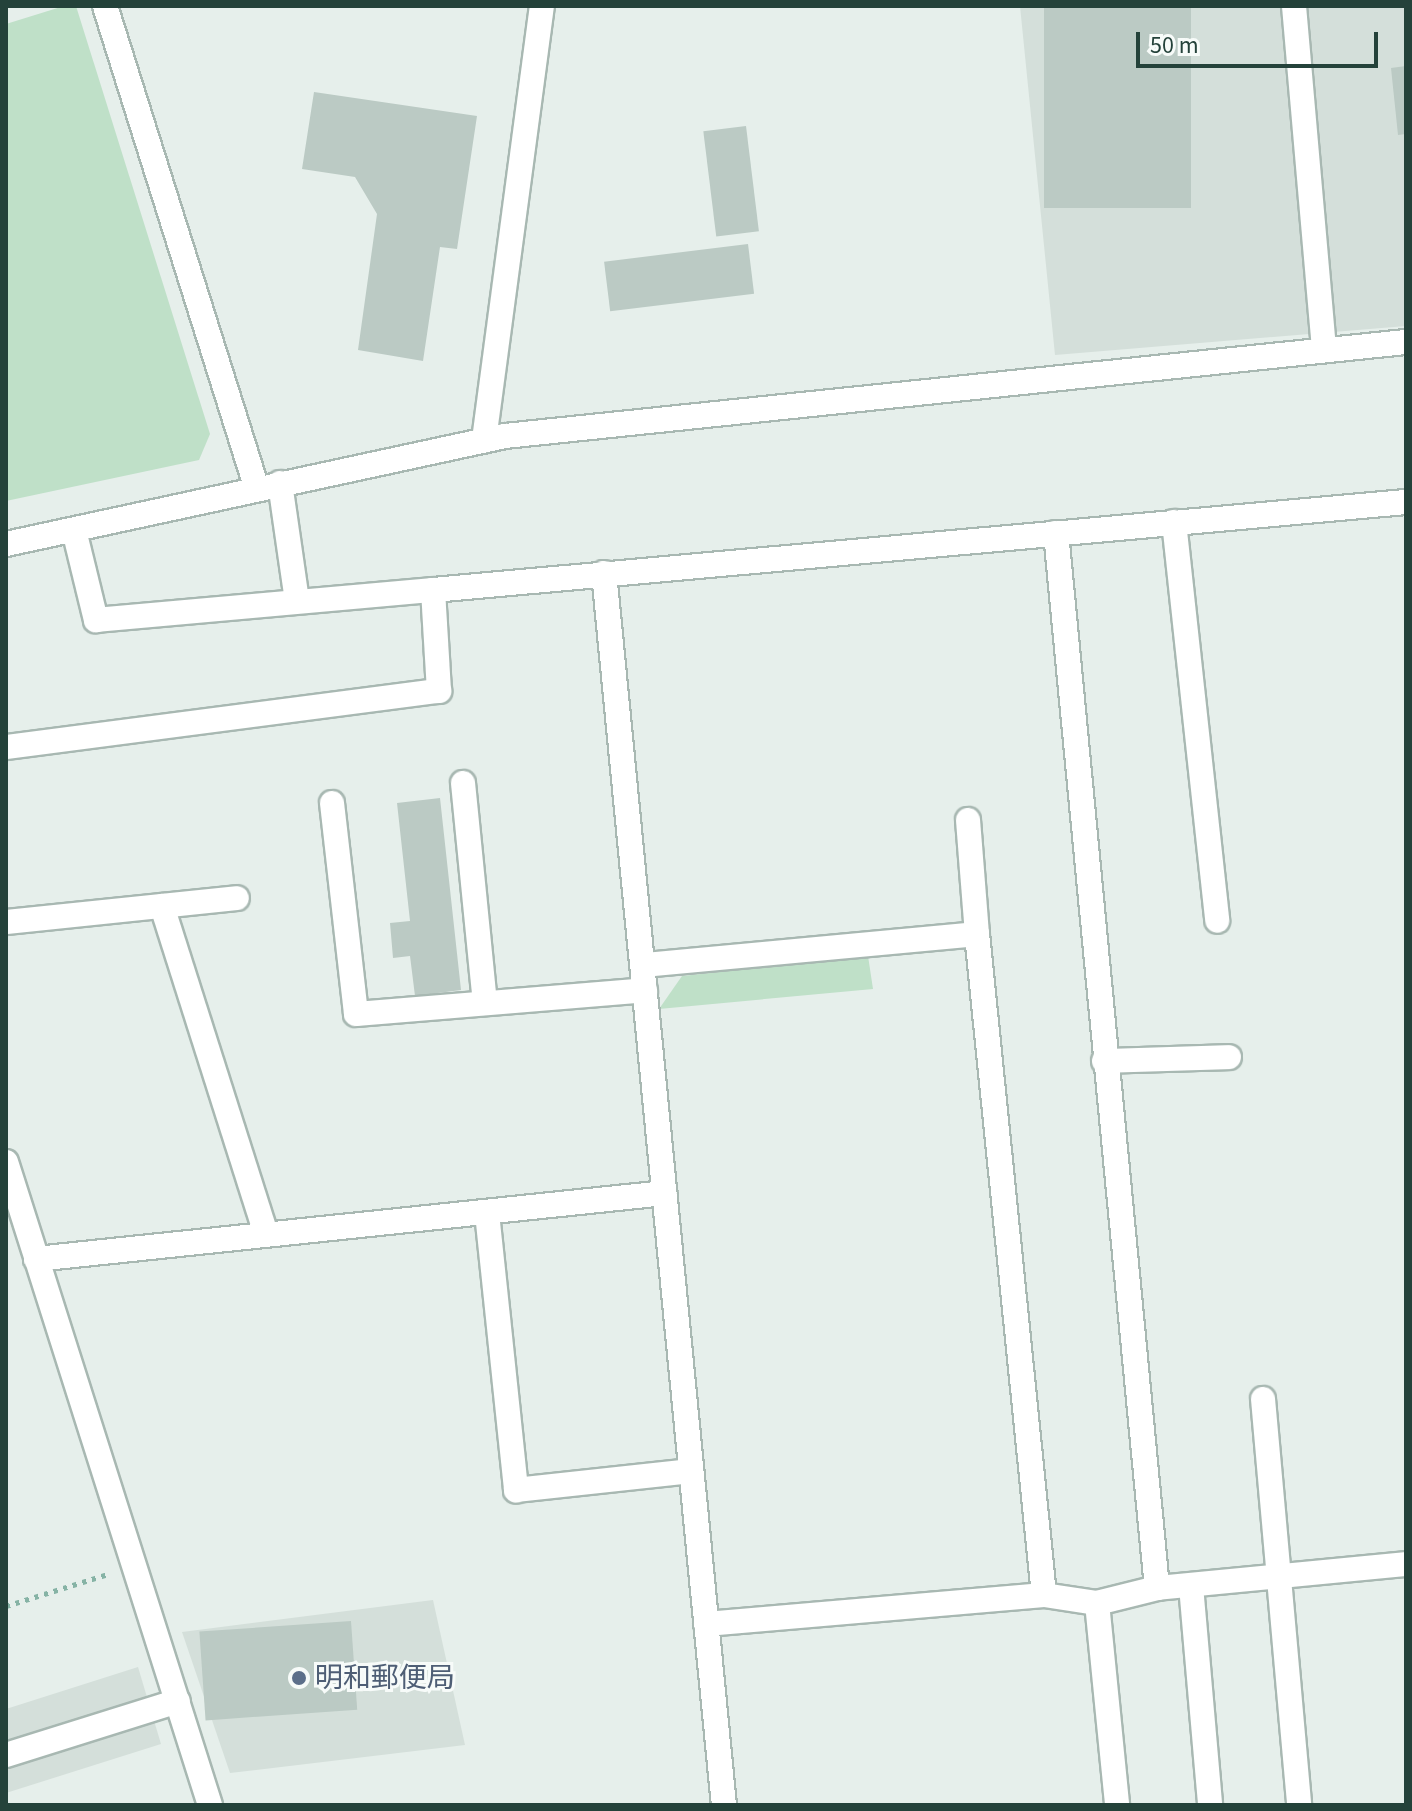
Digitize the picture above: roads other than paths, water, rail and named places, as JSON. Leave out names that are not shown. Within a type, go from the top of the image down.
[{"type":"street","points":[[105,6],[268,486],[297,601]]},
{"type":"street","points":[[484,440],[542,6]]},
{"type":"street","points":[[1294,6],[1324,350]]},
{"type":"street","points":[[6,544],[484,440],[624,420],[1406,342]]},
{"type":"street","points":[[74,530],[96,620],[1406,502]]},
{"type":"street","points":[[1174,522],[1217,921]]},
{"type":"street","points":[[1056,533],[1104,1061],[1157,1588]]},
{"type":"street","points":[[604,573],[724,1805]]},
{"type":"street","points":[[6,747],[439,691],[433,590]]},
{"type":"street","points":[[463,783],[485,1003]]},
{"type":"street","points":[[332,803],[356,1014],[645,990]]},
{"type":"street","points":[[968,820],[1044,1595]]},
{"type":"street","points":[[6,922],[237,898]]},
{"type":"street","points":[[162,906],[266,1234]]},
{"type":"street","points":[[644,965],[977,934]]},
{"type":"street","points":[[1104,1061],[1229,1057]]},
{"type":"street","points":[[6,1162],[210,1805]]},
{"type":"street","points":[[36,1259],[665,1193]]},
{"type":"street","points":[[487,1213],[516,1490],[691,1471]]},
{"type":"street","points":[[1263,1399],[1299,1805]]},
{"type":"street","points":[[706,1624],[1044,1595],[1097,1603],[1157,1588],[1277,1580],[1406,1564]]},
{"type":"street","points":[[1191,1586],[1210,1805]]},
{"type":"street","points":[[1097,1603],[1117,1805]]},
{"type":"street","points":[[6,1755],[178,1701]]},
{"type":"place","name":"明和郵便局","points":[[299,1678]]}]
